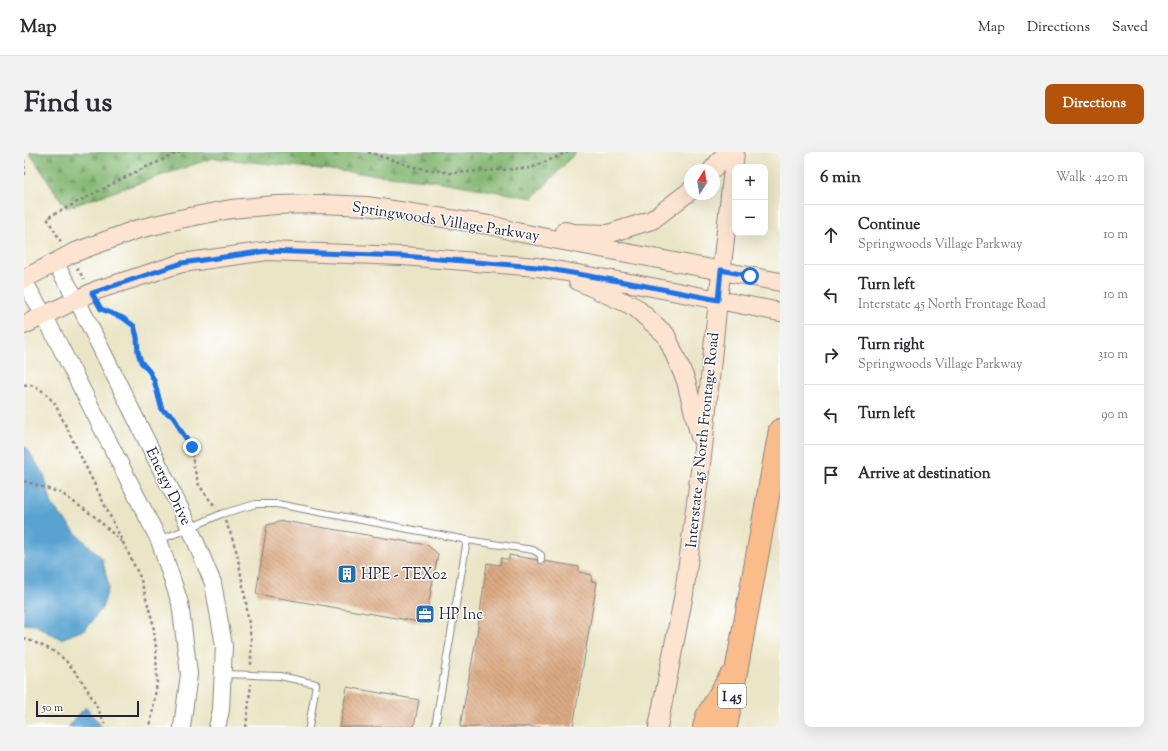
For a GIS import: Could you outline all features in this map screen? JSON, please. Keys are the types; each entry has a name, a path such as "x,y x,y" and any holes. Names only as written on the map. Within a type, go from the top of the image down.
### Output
{"highway":[{"name":"I 45","path":"726,727 780,430"},
{"path":"704,727 707,716 737,664"}],"main road":[{"path":"717,164 727,152"},
{"name":"Interstate 45 North Frontage Road","path":"658,727 684,594 703,448 721,270 735,152"},
{"path":"495,226 518,222 573,233 608,234 652,220 684,196"},
{"name":"Springwoods Village Parkway","path":"24,280 62,259 135,230 231,209 275,205 320,204 367,206 495,226 523,234 780,282"},
{"path":"24,325 84,296 182,263 267,251 403,256 553,270 636,284 780,312"},
{"path":"553,270 635,307 666,335 686,381 703,448"}],"street":[{"name":"Energy Drive","path":"62,259 84,296 190,528 213,583 224,646 221,710 217,727"},
{"path":"24,280 44,315 159,540 180,603 189,674 182,727"}],"lane":[{"path":"159,540 221,514 256,504 277,504 467,540 534,550 541,555 541,560"},
{"path":"435,727 467,540"},
{"path":"223,674 280,676 316,684 309,727"}],"path":[{"path":"180,152 128,175 47,218 62,259 84,296 101,309 123,318 134,326 141,362 149,371 154,380 162,410 174,417 181,431 192,447 194,468 199,485 218,509 230,532 237,553 252,639 251,675 246,727"},
{"path":"368,152 413,167 451,172 531,168 568,152"},
{"path":"24,160 25,177"},
{"path":"24,385 43,390 55,404 140,577 153,623 156,648 157,683 150,727"},
{"path":"24,481 61,493 95,517 124,545"},
{"path":"24,638 54,652 74,670 92,698 106,727"}],"green space":[{"path":"29,152 576,152 533,198 436,181 213,158 66,208"}],"water":[{"path":"24,447 26,447 44,475 52,505 75,532 102,558 109,587 102,608 86,629 61,639 35,625 24,624"},
{"path":"86,707 102,727 67,727"}],"building":[{"name":"HPE - TEX02","path":"283,521 427,545 438,554 425,623 256,594 267,525"},
{"path":"509,555 579,567 579,572 592,575 591,581 597,582 573,727 460,727 477,634 487,563 500,565 501,558 509,560"},
{"path":"347,687 419,700 414,727 340,727"}],"place":[{"name":"HPE - TEX02","path":"347,574"},
{"name":"HP Inc","path":"425,614"}],"route":[{"path":"192,447 181,431 174,417 162,410 154,380 149,371 141,362 134,326 123,318 101,309 92,293 97,290 182,263 267,251 403,256 537,267 718,300 721,270 750,276"}]}
